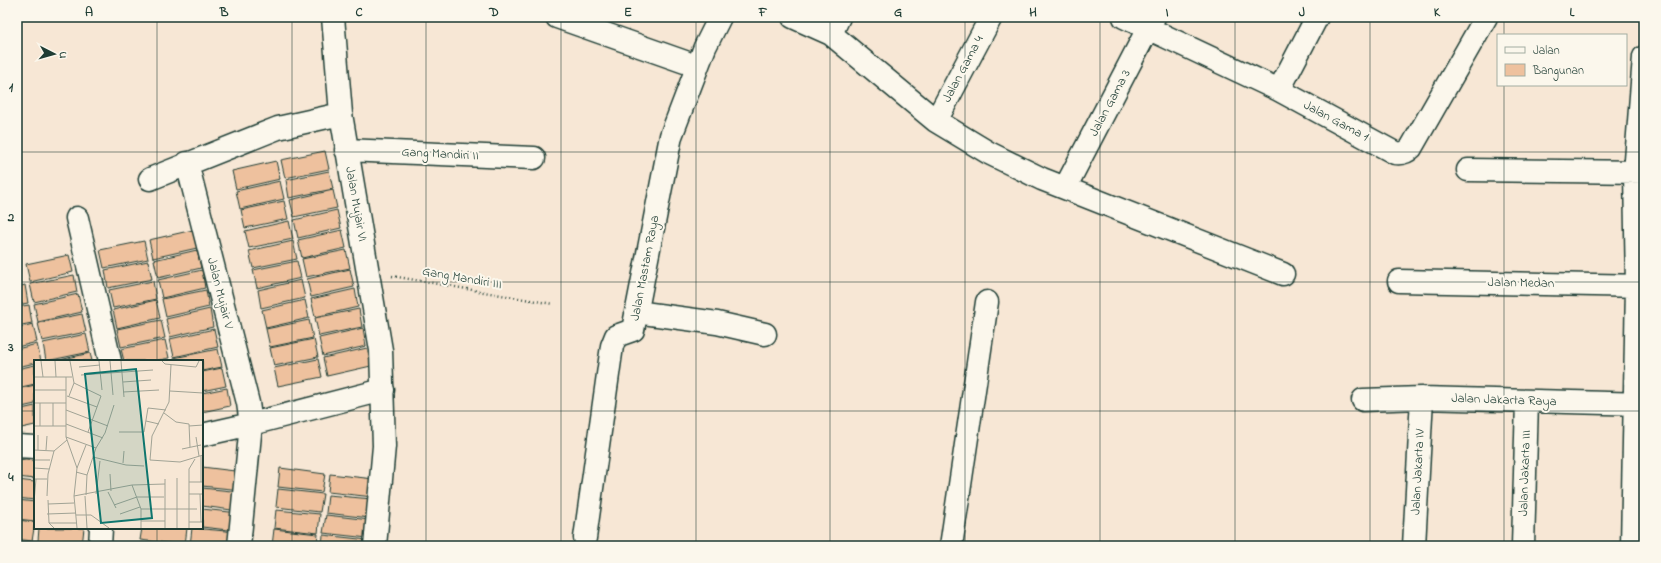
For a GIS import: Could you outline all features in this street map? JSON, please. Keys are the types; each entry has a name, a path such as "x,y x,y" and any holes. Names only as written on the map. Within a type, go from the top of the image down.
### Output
{"street":[{"name":"Jalan Mujair VI","path":"333,17 341,114 340,150 368,271 381,350 384,446 375,546"},
{"path":"557,17 685,62"},
{"name":"Jalan Mastam Raya","path":"585,538 612,346 616,336 633,330 671,136 705,47 720,17"},
{"path":"793,17 835,26 936,121 989,153 1042,179 1283,274"},
{"name":"Jalan Gama 4","path":"936,121 991,17"},
{"name":"Jalan Gama 1","path":"1124,17 1151,23 1395,153 1404,153 1411,148 1486,17"},
{"path":"1279,90 1317,17"},
{"name":"Jalan Gama 3","path":"1065,188 1151,23"},
{"path":"1632,546 1640,404 1640,173 1644,57"},
{"path":"150,179 278,128 341,114"},
{"path":"340,150 374,347 381,350"},
{"name":"Gang Mandiri II","path":"340,150 534,158"},
{"name":"Jalan Mujair V","path":"187,163 252,424 239,546"},
{"path":"1468,170 1640,173"},
{"path":"76,218 110,360"},
{"name":"Jalan Medan","path":"1399,281 1640,286"},
{"path":"952,546 987,302"},
{"path":"636,312 718,324 765,334"},
{"path":"203,435 252,424 383,390"},
{"name":"Jalan Jakarta Raya","path":"1363,400 1422,398 1640,404"},
{"name":"Jalan Jakarta IV","path":"1414,546 1422,398"},
{"name":"Jalan Jakarta III","path":"1523,546 1527,401"},
{"path":"17,446 34,447"},
{"path":"100,546 101,529"}],"path":[{"name":"Gang Mandiri III","path":"368,271 553,304"}],"building":[{"path":"325,151 329,169 285,178 281,160"},
{"path":"276,161 280,179 236,189 232,171"},
{"path":"329,171 333,189 289,198 286,180"},
{"path":"280,181 284,199 240,209 236,191"},
{"path":"333,190 337,208 294,217 290,200"},
{"path":"284,201 288,219 245,228 241,210"},
{"path":"337,210 341,228 298,238 294,220"},
{"path":"289,221 293,239 249,248 245,231"},
{"path":"193,230 197,248 153,258 149,240"},
{"path":"342,230 346,248 302,258 298,240"},
{"path":"144,241 148,259 104,268 100,250"},
{"path":"293,241 297,259 253,268 249,251"},
{"path":"197,250 201,268 158,278 154,260"},
{"path":"346,250 350,268 306,277 302,259"},
{"path":"69,255 73,272 30,282 26,264"},
{"path":"148,261 152,279 108,288 105,270"},
{"path":"297,261 301,278 257,288 253,270"},
{"path":"350,269 354,287 311,297 307,279"},
{"path":"202,270 205,288 162,298 158,280"},
{"path":"74,275 77,292 34,302 30,284"},
{"path":"301,280 305,298 261,308 258,290"},
{"path":"153,281 156,299 113,308 109,290"},
{"path":"25,285 28,303 17,305 17,287"},
{"path":"355,289 358,307 315,317 311,299"},
{"path":"206,290 209,307 166,317 162,299"},
{"path":"78,294 82,312 38,322 34,304"},
{"path":"156,300 160,318 117,328 113,310"},
{"path":"305,300 309,318 266,328 262,310"},
{"path":"29,305 32,323 17,326 17,307"},
{"path":"210,309 213,327 170,337 166,319"},
{"path":"359,309 362,327 319,336 315,318"},
{"path":"82,314 86,332 42,341 38,323"},
{"path":"161,320 165,338 121,347 117,329"},
{"path":"309,320 313,338 270,347 266,329"},
{"path":"33,324 37,342 17,347 17,328"},
{"path":"363,328 366,346 323,356 319,338"},
{"path":"214,329 218,347 174,357 170,339"},
{"path":"86,334 90,352 46,360 43,343"},
{"path":"314,339 318,357 274,366 270,348"},
{"path":"165,340 169,358 159,360 124,360 121,349"},
{"path":"37,344 41,360 34,360 34,363 17,367 17,349"},
{"path":"367,348 371,366 327,376 323,358"},
{"path":"218,349 222,367 203,371 203,360 175,360 174,358"},
{"path":"90,353 92,360 59,360"},
{"path":"318,359 322,377 278,386 274,368"},
{"path":"34,365 34,384 17,388 17,369"},
{"path":"222,368 226,386 203,391 203,372"},
{"path":"34,385 34,404 17,408 17,389"},
{"path":"227,388 230,406 203,412 203,393"},
{"path":"34,406 34,425 17,429 17,410"},
{"path":"17,459 34,461 34,479 17,477"},
{"path":"203,467 243,472 241,490 203,486"},
{"path":"280,468 325,474 322,492 278,487"},
{"path":"330,474 374,479 373,497 328,492"},
{"path":"17,480 34,482 34,500 17,498"},
{"path":"203,488 241,492 239,511 203,506"},
{"path":"278,489 323,494 320,512 276,507"},
{"path":"328,495 372,499 370,518 326,513"},
{"path":"17,500 34,502 34,521 17,519"},
{"path":"203,509 239,513 237,531 203,527"},
{"path":"276,510 320,514 318,533 274,528"},
{"path":"326,515 370,520 368,538 323,533"},
{"path":"17,520 34,522 32,541 17,539"},
{"path":"39,529 84,529 82,546 38,541"},
{"path":"142,529 187,529 185,545 140,540"},
{"path":"192,529 237,532 235,546 190,546"},
{"path":"274,529 318,534 317,546 272,546"},
{"path":"323,535 368,540 367,546 322,546"},
{"path":"17,541 32,543 32,546 17,546"},
{"path":"140,543 172,546 140,546"}]}
